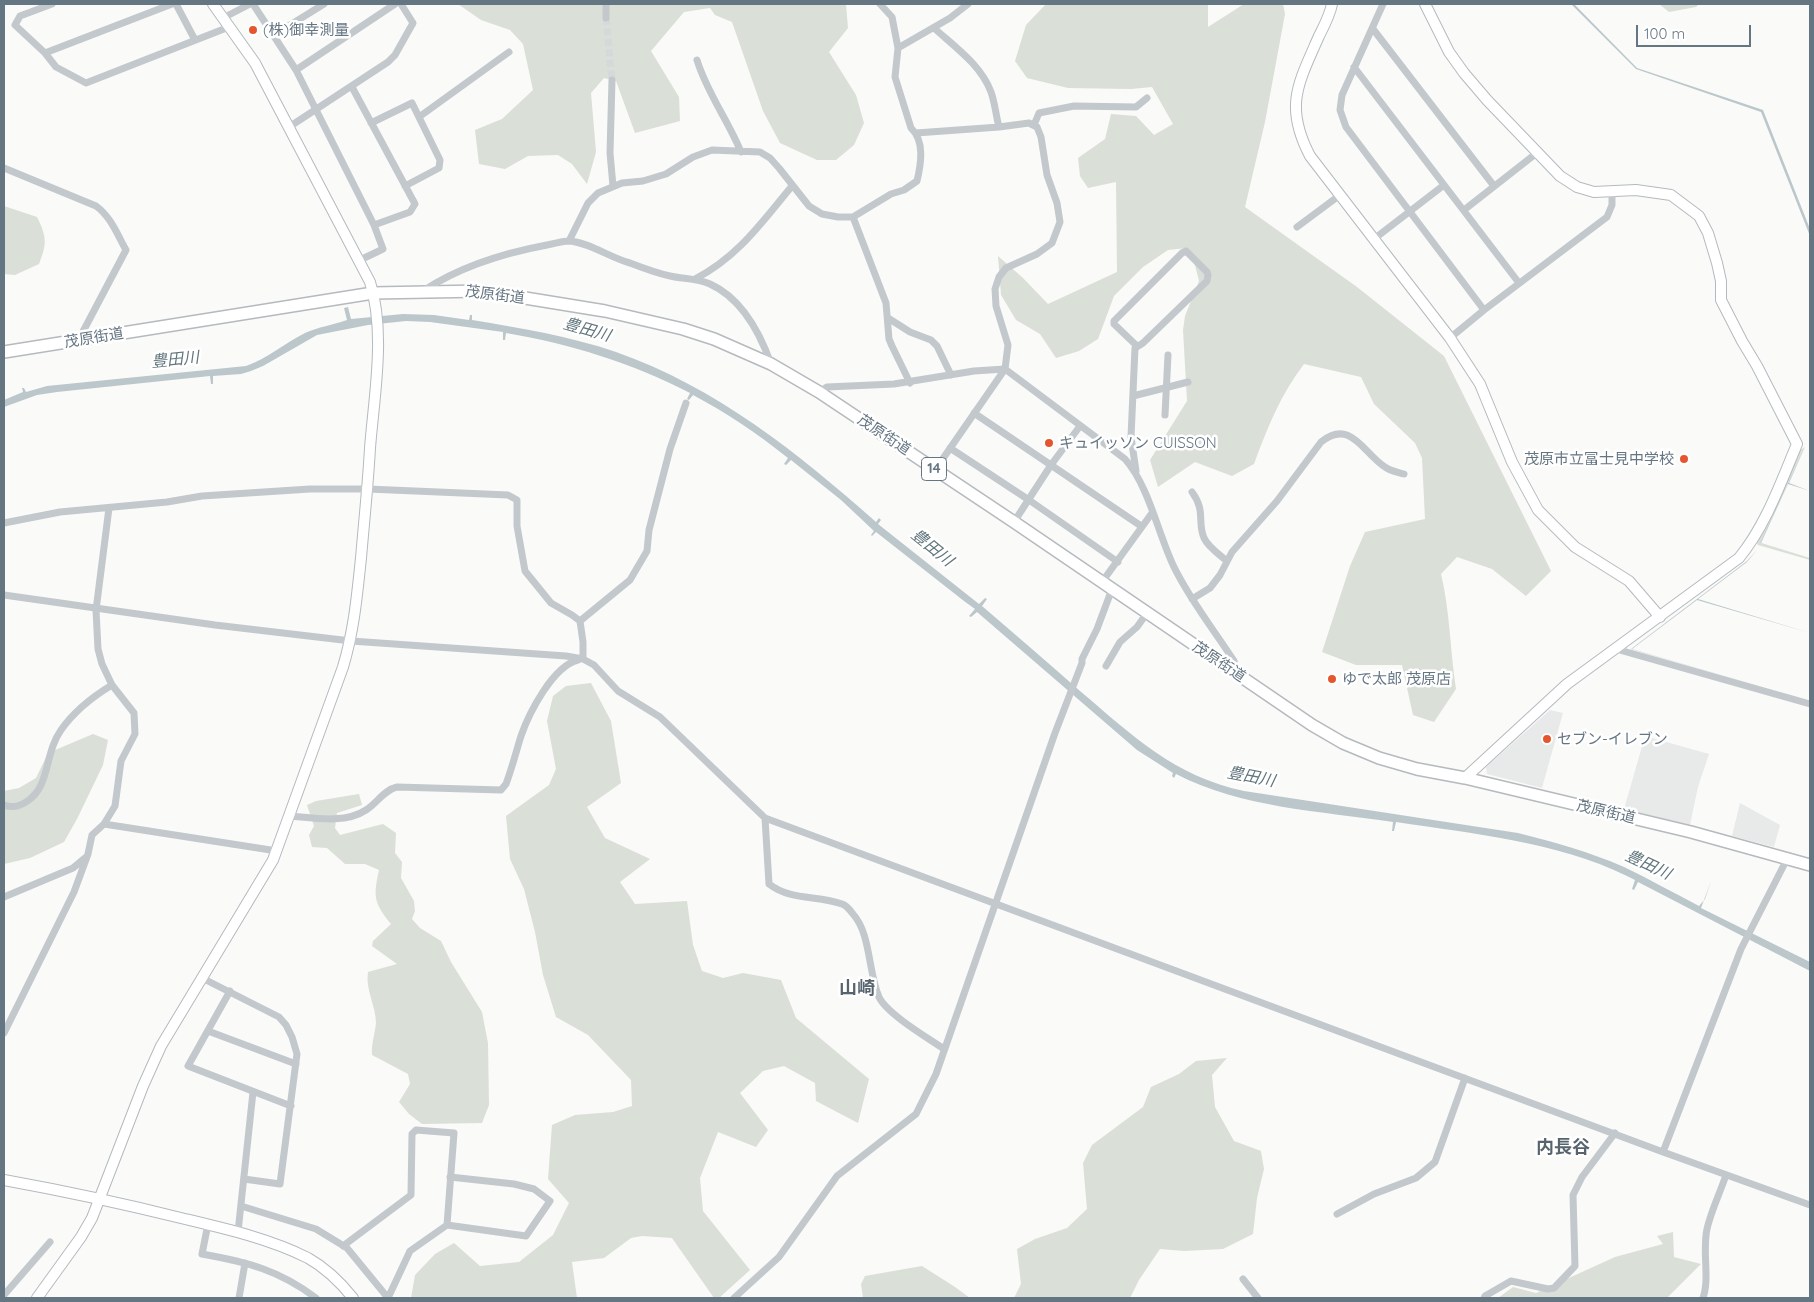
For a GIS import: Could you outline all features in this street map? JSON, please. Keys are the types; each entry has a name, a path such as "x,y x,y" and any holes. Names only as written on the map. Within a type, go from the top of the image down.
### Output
{"main road":[{"name":"茂原街道","path":"4,352 421,292 482,291 605,312 683,329 714,339 771,364 819,392 1312,725 1343,743 1379,758 1417,769 1464,778 1691,832 1810,864"}],"street":[{"path":"52,4 20,16 15,25 45,53 56,67 86,83 195,40 226,23 251,4 274,35 296,70 374,224 383,249 358,261"},
{"path":"45,53 172,4"},
{"path":"176,4 195,40"},
{"path":"37,1298 82,1237 161,1046 277,851 351,641 368,489 379,338 375,299 370,282 256,63 213,4"},
{"path":"274,35 324,4"},
{"path":"296,70 395,4"},
{"path":"289,127 395,55 413,23 401,4"},
{"path":"606,4 606,18"},
{"path":"569,241 588,203 598,193 622,183 643,181 666,174 693,157 712,150 760,152 770,158 809,206 822,214 853,217 917,181 922,159 916,133 911,128 895,77 898,48 892,17 880,4"},
{"path":"898,48 950,18 968,4"},
{"path":"1332,4 1300,81 1296,100 1296,120 1300,137 1310,156 1450,338 1480,384 1512,462 1538,510 1575,547 1629,581 1660,617"},
{"path":"1383,4 1342,95 1340,110 1346,127 1484,310"},
{"path":"1425,4 1449,52 1464,73 1487,100 1560,176 1577,187 1594,192 1636,190 1671,195 1699,216 1708,233 1717,263 1721,281 1721,300 1797,444 1776,493 1750,545 1740,558 1554,695 1464,778"},
{"path":"934,28 972,62 983,76 991,92 999,128"},
{"path":"1373,29 1494,186"},
{"path":"419,117 509,52"},
{"path":"697,60 702,76 735,136 740,152"},
{"path":"1354,67 1519,283"},
{"path":"612,80 610,153 613,186"},
{"path":"352,86 415,204 410,212 374,224"},
{"path":"1034,125 1039,113 1046,111 1074,106 1136,107 1147,98"},
{"path":"371,123 412,103 440,160 439,168 405,186"},
{"path":"916,133 999,128 1029,123 1037,126 1041,137 1047,175 1057,203 1060,222 1052,243 1037,254 1006,268 999,276 995,289 996,306 1008,344 1005,369 935,470"},
{"path":"1464,210 1538,152"},
{"path":"4,168 96,206 110,220 126,250 78,341"},
{"path":"1374,239 1444,185"},
{"path":"695,279 726,261 739,249 792,186"},
{"path":"1450,338 1606,216 1612,205 1612,191"},
{"path":"1297,227 1340,195"},
{"path":"853,217 886,303 890,339 910,383"},
{"path":"421,292 438,281 490,259 525,249 569,241 670,276 709,283 733,299 755,329 771,364"},
{"path":"1137,346 1114,324 1114,321 1186,251 1207,272 1207,280 1136,348 1130,437 1136,474 1172,564 1183,585 1234,661 1238,675"},
{"path":"888,318 910,332 931,340 937,346 951,375"},
{"path":"1165,415 1168,355"},
{"path":"819,392 827,387 910,383 951,375 1005,369 1124,459 1136,474"},
{"path":"1133,396 1188,382"},
{"path":"580,621 630,580 647,551 649,530 670,449 686,403"},
{"path":"974,413 1141,526"},
{"path":"1014,522 1051,465 1080,426"},
{"path":"1192,599 1210,588 1220,575 1232,552 1265,515 1321,442 1327,438 1335,434 1352,436 1385,468 1404,474"},
{"path":"950,448 1118,562"},
{"path":"4,523 60,512 109,508 202,496 310,489 368,489 508,495 517,500 517,526 525,571 551,603 580,621 583,659"},
{"path":"1192,492 1198,500 1201,510 1204,538 1227,561"},
{"path":"4,1033 74,892 88,854 92,835 104,824 115,806 121,760 135,734 134,713 112,685 102,664 98,649 96,610 109,508"},
{"path":"734,1298 779,1257 837,1176 916,1114 936,1074 1082,659 1097,629 1107,586 1118,562 1141,526 1152,513"},
{"path":"4,596 96,610 351,641 566,656 583,659 594,665 618,691 660,717 765,818 995,905 1810,1205"},
{"path":"1106,666 1120,642 1137,627 1146,613"},
{"path":"1616,648 1810,704"},
{"path":"290,816 323,819 351,817 366,810 390,789 397,788 501,790 506,784 522,735 537,702 549,683 568,662 583,659"},
{"path":"4,805 16,806 25,802 34,794 41,784 48,758 59,732 76,710 112,685"},
{"path":"765,818 769,884 777,890 793,895 843,904 854,914 863,928 867,953 879,997 890,1011 944,1049"},
{"path":"104,824 277,851"},
{"path":"4,898 73,868 80,864 88,854"},
{"path":"1663,1152 1741,949 1787,859"},
{"path":"202,978 279,1016 295,1043 296,1064 280,1184 244,1179"},
{"path":"230,992 188,1066 291,1106"},
{"path":"208,1030 296,1064"},
{"path":"1337,1214 1374,1194 1416,1178 1436,1162 1465,1078"},
{"path":"238,1232 253,1092"},
{"path":"343,1246 411,1195 412,1134 416,1130 454,1132 447,1225"},
{"path":"1484,1298 1510,1281 1548,1289 1554,1288 1575,1266 1573,1195 1582,1177 1615,1133"},
{"path":"1703,1298 1706,1290 1704,1257 1707,1229 1726,1175"},
{"path":"241,1206 316,1229 343,1246 366,1270 388,1298 410,1251 447,1225 526,1236 550,1201 534,1189 450,1177"},
{"path":"4,1180 99,1198 208,1224 275,1244 309,1259 330,1273 353,1298"},
{"path":"208,1224 202,1254 260,1266 300,1286 316,1298"},
{"path":"4,1295 50,1242"},
{"path":"239,1298 245,1263"},
{"path":"1243,1280 1258,1298"}],"shaded area":[{"path":"458,4 846,4 848,28 829,52 856,95 864,123 854,145 836,160 817,160 780,143 763,111 732,22 715,15 710,8 684,12 651,51 679,97 680,121 635,133 616,81 604,78 591,93 596,152 587,184 572,164 558,155 528,156 505,169 479,164 475,130 502,119 533,90 523,44 510,30 481,20"},
{"path":"1046,4 1208,4 1208,27 1244,4 1283,4 1285,14 1265,122 1245,207 1357,287 1444,356 1551,571 1526,596 1492,569 1457,557 1441,574 1456,689 1434,722 1413,715 1402,665 1356,665 1322,652 1350,566 1365,532 1425,519 1422,458 1415,443 1374,404 1361,377 1304,364 1288,387 1275,412 1254,464 1232,476 1195,462 1158,487 1150,460 1187,401 1183,330 1185,316 1199,281 1195,265 1187,248 1168,250 1143,267 1114,296 1098,339 1079,351 1056,358 1040,334 1016,320 1001,295 998,256 1048,304 1117,272 1116,182 1088,188 1080,176 1078,158 1105,139 1111,114 1136,116 1154,135 1173,124 1152,87 1131,89 1068,88 1027,78 1015,61 1026,25"},
{"path":"1571,4 1574,4 1637,68 1763,110 1810,229 1810,236 1761,112 1636,69"},
{"path":"1659,4 1699,4 1696,7 1669,12"},
{"path":"4,206 37,217 45,240 39,264 15,275 4,274"},
{"path":"348,307 351,319 403,314 434,315 469,320 470,315 472,315 472,320 545,333 598,346 653,367 688,384 722,403 786,447 876,522 879,518 881,520 878,524 979,604 985,598 987,599 982,606 1118,724 1175,765 1196,775 1244,791 1518,833 1572,848 1624,867 1699,906 1704,900 1701,908 1810,962 1810,971 1638,882 1634,890 1632,889 1635,880 1572,854 1514,840 1396,822 1394,831 1392,831 1393,822 1282,807 1227,794 1176,774 1174,778 1172,776 1173,773 1137,750 977,612 971,617 969,616 975,609 876,532 872,536 874,531 841,500 791,460 786,465 784,464 788,458 730,417 693,395 689,400 687,399 690,393 668,382 601,356 554,343 506,333 505,340 503,340 503,332 430,322 406,321 368,325 317,335 251,371 241,374 213,376 213,384 211,384 210,376 57,392 37,395 4,407 4,400 23,392 22,388 26,392 47,386 246,366 262,359 305,333 347,320 344,308"},
{"path":"1805,447 1760,543 1810,558 1810,560 1758,545 1756,542 1800,450"},
{"path":"1805,447 1789,483 1810,491 1788,484 1761,543 1810,558 1760,543"},
{"path":"1757,550 1747,562 1698,599 1810,633 1697,600 1632,649 1810,701 1631,649 1747,561"},
{"path":"591,683 611,721 621,783 587,807 605,838 650,859 620,882 635,904 687,901 693,945 702,971 723,978 743,973 781,980 796,1018 869,1079 858,1123 816,1101 815,1083 784,1066 763,1071 740,1093 768,1130 756,1147 718,1132 700,1178 703,1211 750,1270 719,1298 714,1298 672,1238 642,1236 631,1238 604,1258 572,1262 577,1298 411,1298 415,1275 435,1254 454,1243 480,1266 519,1262 553,1235 569,1203 548,1179 552,1125 575,1115 613,1112 632,1106 631,1080 588,1035 556,1017 543,975 524,889 510,859 506,816 549,785 556,769 547,721 553,696 566,686"},
{"path":"1550,710 1563,713 1542,788 1487,774 1486,767"},
{"path":"93,734 108,740 103,765 64,842 30,858 4,864 4,791 19,788 36,778 48,753"},
{"path":"1645,736 1709,754 1698,787 1690,825 1624,809"},
{"path":"359,794 362,805 337,813 335,828 340,835 383,824 396,833 395,853 402,862 401,878 414,901 415,911 412,919 420,928 441,941 451,962 482,1012 488,1043 489,1105 482,1123 422,1124 409,1114 399,1102 410,1084 408,1074 372,1055 376,1023 368,985 368,972 397,964 372,946 373,941 391,924 376,899 379,870 365,864 345,864 327,848 312,847 309,835 314,826 307,805 316,801"},
{"path":"1740,803 1780,825 1774,847 1732,836"},
{"path":"1227,1058 1212,1075 1215,1107 1234,1141 1261,1151 1264,1169 1257,1198 1253,1234 1223,1249 1184,1251 1160,1249 1139,1280 1130,1298 1014,1298 1021,1284 1017,1249 1035,1239 1067,1228 1087,1209 1083,1163 1092,1145 1143,1107 1151,1087 1179,1074 1196,1061"},
{"path":"1673,1232 1674,1257 1701,1264 1667,1298 1498,1298 1513,1287 1536,1293 1615,1257 1663,1244 1657,1236"},
{"path":"922,1266 970,1298 863,1298 861,1284 865,1276"}],"tunnel":[{"path":"606,18 612,80"}],"place":[{"name":"(株)御幸測量","path":"253,30"},
{"name":"キュイッソン CUISSON","path":"1049,443"},
{"name":"茂原市立冨士見中学校","path":"1684,459"},
{"name":"ゆで太郎 茂原店","path":"1332,679"},
{"name":"セブン-イレブン","path":"1547,739"}],"district":[{"name":"山崎","path":"857,989"},
{"name":"内長谷","path":"1563,1148"}],"water label":[{"name":"豊田川","path":"587,330"},
{"name":"豊田川","path":"175,360"},
{"name":"豊田川","path":"932,548"},
{"name":"豊田川","path":"1251,777"},
{"name":"豊田川","path":"1648,865"}]}
